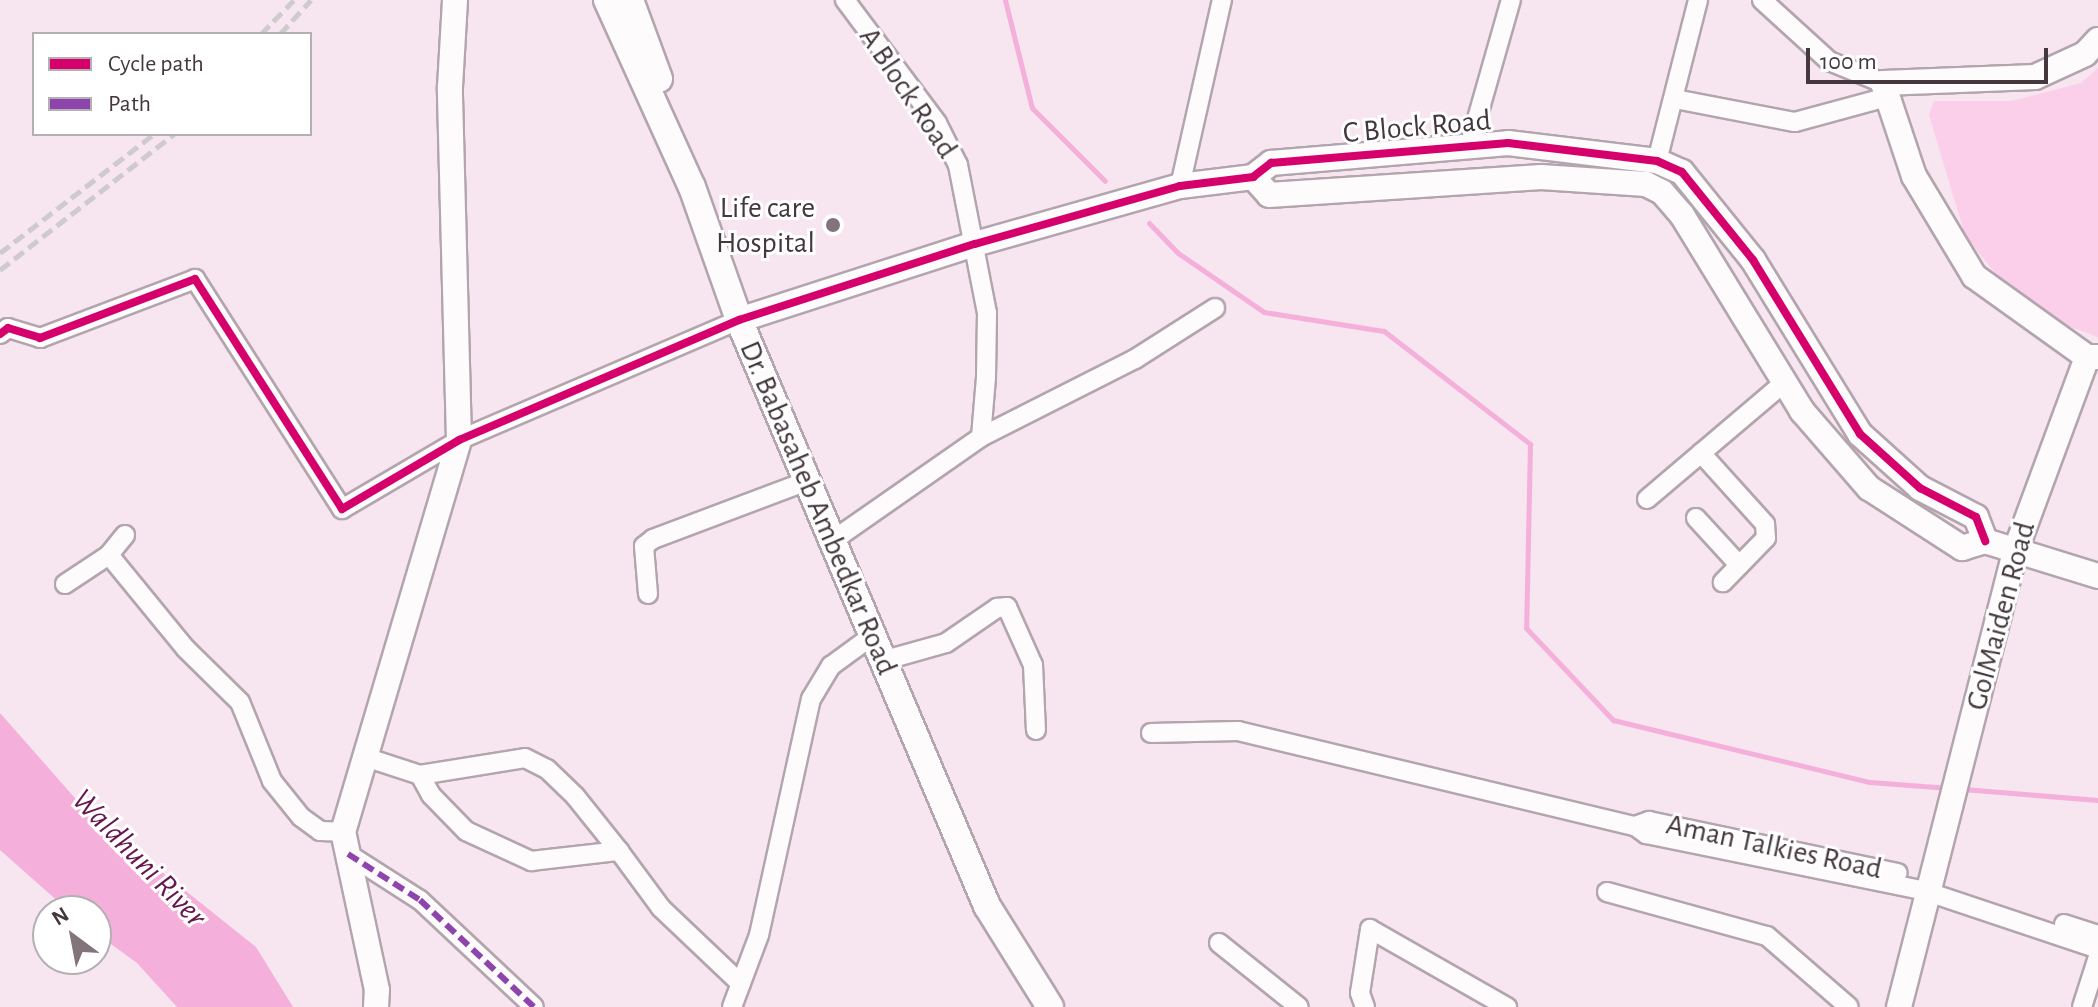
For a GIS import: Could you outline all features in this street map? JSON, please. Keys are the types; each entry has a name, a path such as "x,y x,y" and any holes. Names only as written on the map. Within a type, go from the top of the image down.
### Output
{"main road":[{"name":"Dr. Babasaheb Ambedkar Road","path":"607,0 692,187 949,805 987,906 1061,1007"},
{"name":"Dr. Babasaheb Ambedkar Road","path":"630,0 807,481 838,537 872,636 888,659"},
{"name":"Dr. Babasaheb Ambedkar Road","path":"1020,950 1050,1007"}],"street":[{"path":"376,1007 377,990 345,843 365,757 459,440 450,87 455,0"},
{"name":"A Block Road","path":"845,0 937,123 958,165 987,313 981,437"},
{"path":"1180,186 1222,0"},
{"path":"1469,147 1511,0"},
{"path":"1657,161 1698,0"},
{"path":"1762,0 1829,61 1885,90 1914,176 1974,276 2092,357"},
{"path":"1675,99 1795,122 1885,90 2035,77 2085,54 2098,40"},
{"path":"1502,180 1503,144"},
{"name":"C Block Road","path":"746,318 975,244 1180,186 1253,177 1271,163 1503,144 1657,161 1682,172 1753,260 1820,376 1860,434 1914,484 1976,517 1985,541"},
{"path":"1627,157 1627,184"},
{"name":"C Block Road","path":"1253,177 1269,195 1502,180 1646,184 1675,208 1835,455 1899,510 1962,548 1985,541 2098,576"},
{"path":"1675,208 1699,192"},
{"path":"0,334 8,328 40,338 195,279 342,509 459,440 746,318"},
{"path":"838,537 981,437 1135,359 1215,308"},
{"path":"1771,359 1801,343"},
{"name":"GolMaiden Road","path":"1899,1007 2015,552 2092,357"},
{"path":"1647,499 1701,453 1789,388 1820,376"},
{"path":"1701,453 1765,524 1766,538 1723,582"},
{"path":"648,594 644,546 653,539 807,481"},
{"path":"1899,510 1914,484"},
{"path":"1696,518 1739,565"},
{"path":"65,584 109,555 125,535"},
{"path":"109,555 185,648 240,702 272,781 301,817 345,843 420,900 534,1007"},
{"path":"888,659 946,643 997,608 1007,607 1033,665 1036,730"},
{"path":"732,1007 759,935 811,699 831,666 872,636"},
{"name":"Aman Talkies Road","path":"1151,733 1238,731 1635,826 1649,821 1930,886 2098,935"},
{"path":"365,757 420,775 525,758 547,769 575,796 661,908 741,984"},
{"path":"420,775 431,795 466,831 496,848 531,861 619,851"},
{"path":"1607,892 1767,936 1849,1007"},
{"name":"Aman Talkies Road","path":"1996,907 2098,949"},
{"path":"1365,1007 1360,993 1370,929 1507,1007"},
{"path":"1219,943 1299,1007"},
{"path":"2082,1007 2098,957"}],"shaded area":[{"path":"2098,68 2098,337 2058,322 1999,278 1965,235 1929,115 1934,101 2012,101 2081,83"}],"water":[{"name":"Waldhuni River","path":"0,713 89,814 256,947 293,1007 177,1007 137,963 112,945 112,895 51,895 0,850"}],"waterway":[{"path":"1005,0 1032,108 1105,181"},
{"path":"1149,223 1178,253 1264,312 1384,331 1530,444 1526,628 1613,720 1870,782 1949,788"},
{"path":"1963,789 2098,800"}],"railway":[{"path":"263,32 294,0"},
{"path":"282,32 311,0"},
{"path":"0,253 151,136"},
{"path":"0,270 171,136"}],"marked path":[{"path":"348,854 420,900 534,1007"}],"cycle path":[{"path":"0,334 8,328 40,338 195,279 342,509 459,440 739,320 975,244 1180,186 1253,177 1271,163 1508,143 1657,161 1682,172 1753,260 1860,434 1920,488 1976,517 1985,541"}],"place":[{"name":"Life care Hospital","path":"833,225"}]}
